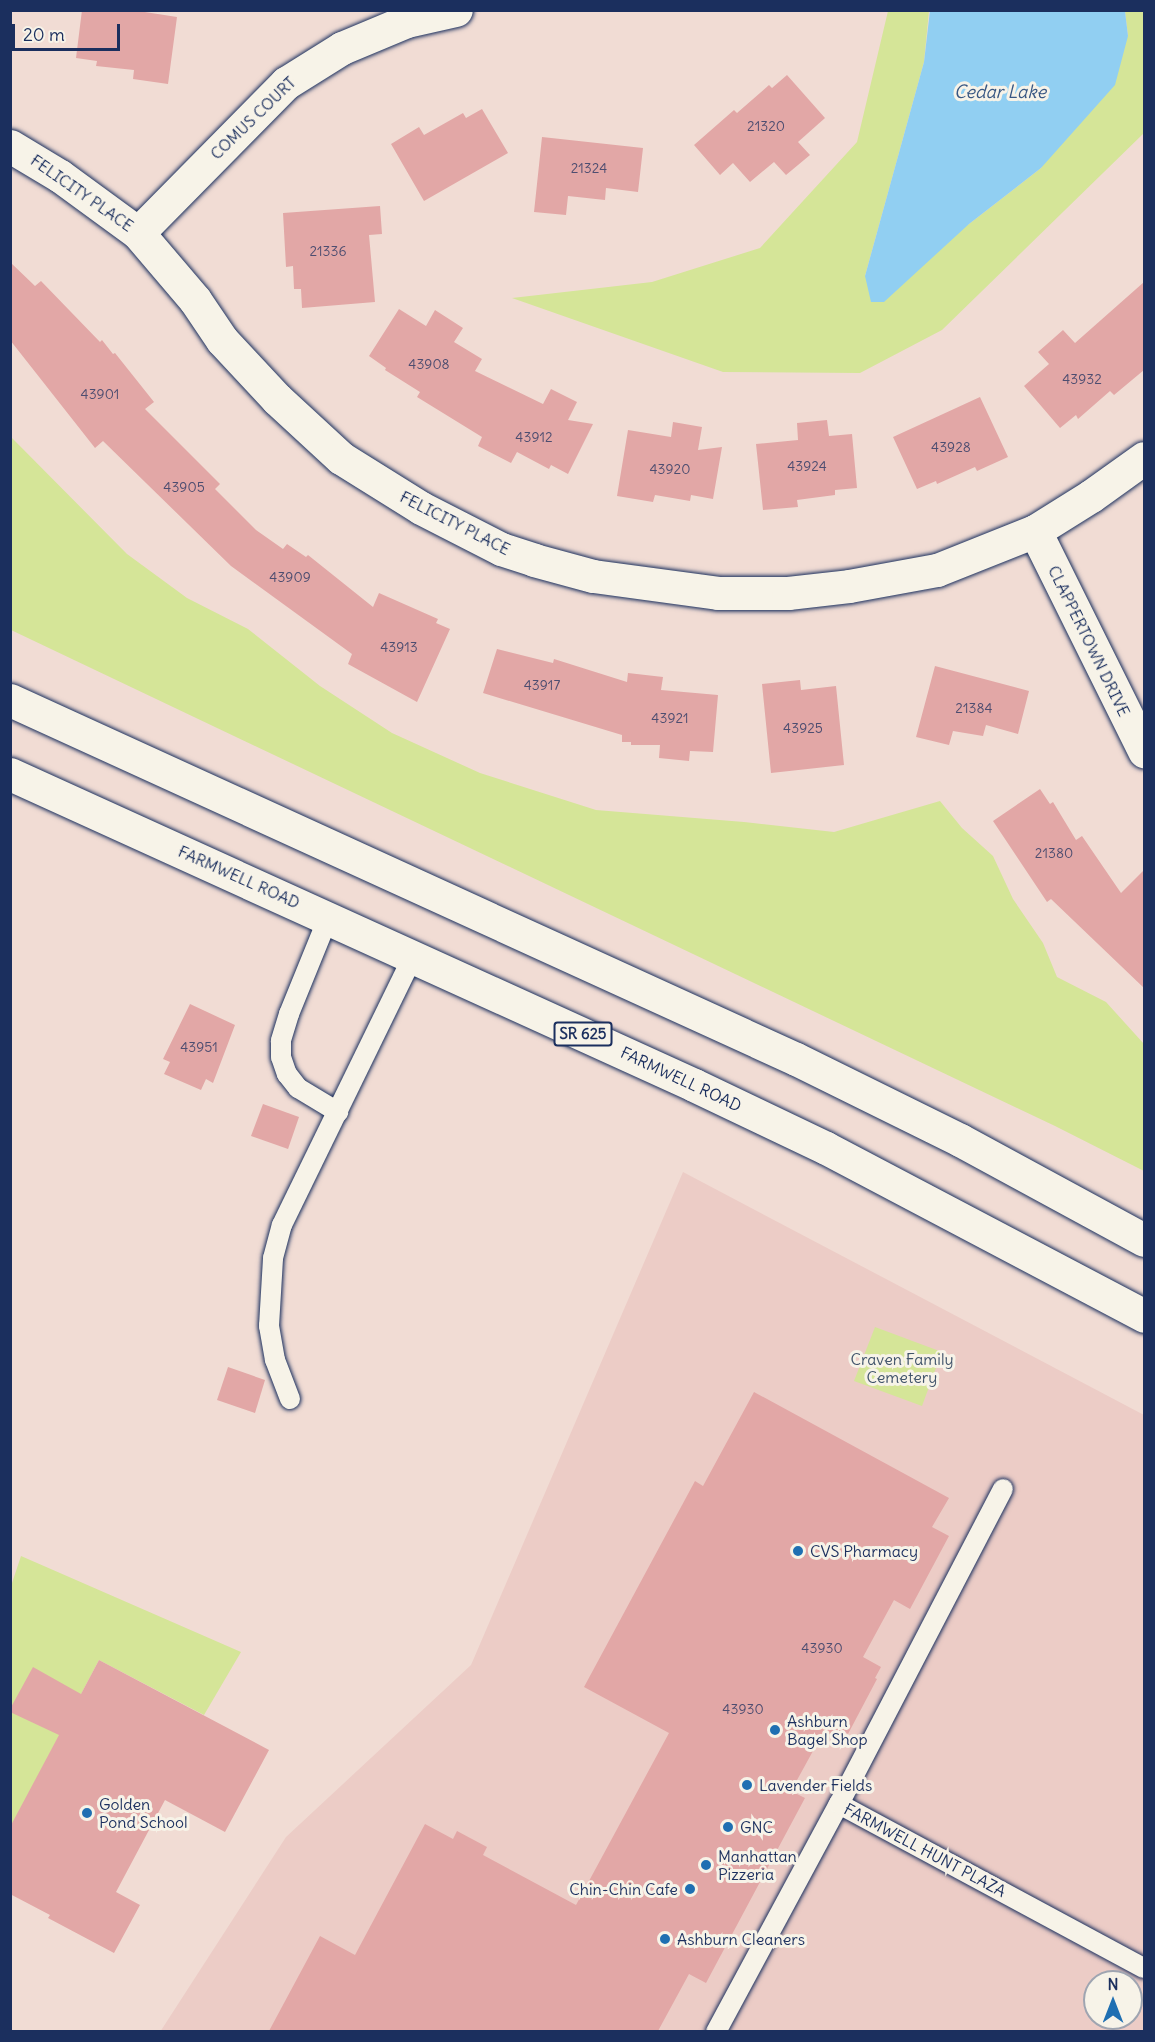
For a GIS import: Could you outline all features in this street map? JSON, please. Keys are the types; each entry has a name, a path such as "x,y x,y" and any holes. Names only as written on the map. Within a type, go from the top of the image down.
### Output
{"main road":[{"name":"COMUS COURT","path":"138,233 286,82 342,48 407,21 456,10"},
{"name":"FELICITY PLACE","path":"10,146 60,176 138,233 195,300 222,340 277,399 341,458 421,508 501,549 534,560 593,576 718,593 788,593 849,586 937,570 1035,531 1091,496 1144,458"},
{"name":"CLAPPERTOWN DRIVE","path":"1035,531 1144,751"},
{"path":"10,700 796,1059 960,1140 1144,1240"},
{"name":"FARMWELL ROAD","path":"10,774 826,1148 1144,1316"}],"lane":[{"path":"328,918 289,1014 281,1041 281,1057 287,1074 298,1088 338,1112"},
{"path":"290,1400 275,1360 270,1326 273,1258 282,1225 293,1198 338,1112 413,957"},
{"path":"839,1804 1003,1489"},
{"name":"FARMWELL HUNT PLAZA","path":"716,2031 839,1804 1144,1968"}],"shaded area":[{"path":"683,1172 1144,1415 1144,2031 160,2032 286,1837 471,1665"}],"green space":[{"path":"888,11 929,11 924,62 865,276 969,224 1041,168 1128,36 1125,11 1144,11 1144,133 942,330 860,373 723,372 512,298 652,282 760,248 857,142"},
{"path":"11,437 127,554 187,598 248,629 320,686 392,733 480,773 596,810 834,832 940,801 962,828 993,856 1013,899 1043,943 1057,977 1106,1002 1144,1044 1144,1171 1055,1126 11,630"},
{"name":"Craven Family Cemetery","path":"875,1327 942,1352 922,1406 854,1381"},
{"path":"21,1556 241,1652 204,1715 99,1660 11,1827 10,1589"}],"water":[{"name":"Cedar Lake","path":"930,10 1125,11 1128,36 1115,85 1041,168 969,224 884,302 871,302 865,276 924,62"}],"building":[{"path":"82,10 132,10 177,17 168,84 133,79 134,70 96,66 97,61 76,58"},
{"path":"787,75 825,118 798,142 810,155 786,175 774,162 750,182 733,163 720,175 694,145 734,110 737,113 769,85 772,88"},
{"path":"482,109 508,153 424,201 391,144 419,127 424,135 463,113 466,118"},
{"path":"542,137 643,148 638,192 606,188 605,200 568,196 566,215 534,212"},
{"path":"380,206 382,234 369,235 375,302 302,308 301,289 294,289 293,266 286,267 283,213"},
{"path":"10,262 35,286 41,281 100,342 102,340 113,354 115,353 154,402 145,409 220,484 215,489 256,530 283,549 287,544 306,557 308,555 373,607 379,593 438,619 436,623 450,629 417,702 348,664 352,654 231,566 103,441 95,448 10,340"},
{"path":"1144,282 1144,370 1114,395 1110,391 1078,419 1076,415 1060,428 1024,386 1049,364 1038,352 1063,330 1075,343"},
{"path":"399,309 426,326 435,310 463,328 454,342 482,359 475,371 543,404 551,389 577,402 568,420 593,424 568,474 551,465 549,469 517,452 511,463 478,446 482,437 417,397 420,392 385,370 386,368 369,356"},
{"path":"980,397 1008,457 977,471 975,467 937,484 936,481 917,489 893,437"},
{"path":"827,420 829,436 852,434 857,488 835,490 835,495 797,500 798,507 763,510 756,444 798,440 797,423"},
{"path":"673,422 702,427 698,450 722,447 713,499 691,495 690,501 655,495 653,502 617,496 628,430 671,437"},
{"path":"497,649 553,663 554,659 627,682 628,673 663,677 661,690 718,695 713,752 690,751 689,761 659,758 660,745 631,745 631,742 622,742 622,735 483,693"},
{"path":"935,666 1029,691 1018,734 986,725 983,736 953,731 949,745 916,737"},
{"path":"800,680 801,690 836,686 844,765 771,773 762,684"},
{"path":"1040,789 1050,804 1053,802 1076,840 1082,836 1121,893 1144,870 1144,988 1051,899 1047,902 993,821"},
{"path":"190,1004 235,1025 213,1083 206,1079 201,1090 164,1074 170,1062 163,1059"},
{"path":"263,1104 299,1117 288,1149 251,1136"},
{"path":"228,1367 265,1380 255,1413 217,1400"},
{"path":"754,1392 949,1498 932,1527 949,1536 910,1609 894,1600 863,1657 881,1667 875,1678 877,1679 848,1734 845,1732 840,1740 824,1731 791,1791 805,1798 706,1983 689,1974 658,2031 269,2031 320,1936 355,1955 425,1824 453,1839 457,1831 487,1847 483,1855 576,1905 669,1733 584,1687 695,1481 703,1486"},
{"name":"Golden Pond School","path":"99,1660 269,1750 225,1832 165,1800 116,1892 140,1905 114,1953 48,1918 50,1915 10,1894 10,1827 59,1735 10,1712 10,1709 33,1667 81,1694"}],"place":[{"name":"CVS Pharmacy","path":"798,1551"},
{"name":"Ashburn Bagel Shop","path":"775,1730"},
{"name":"Lavender Fields","path":"747,1785"},
{"name":"Golden Pond School","path":"87,1813"},
{"name":"GNC","path":"728,1827"},
{"name":"Manhattan Pizzeria","path":"706,1865"},
{"name":"Chin-Chin Cafe","path":"690,1889"},
{"name":"Ashburn Cleaners","path":"665,1939"}]}
